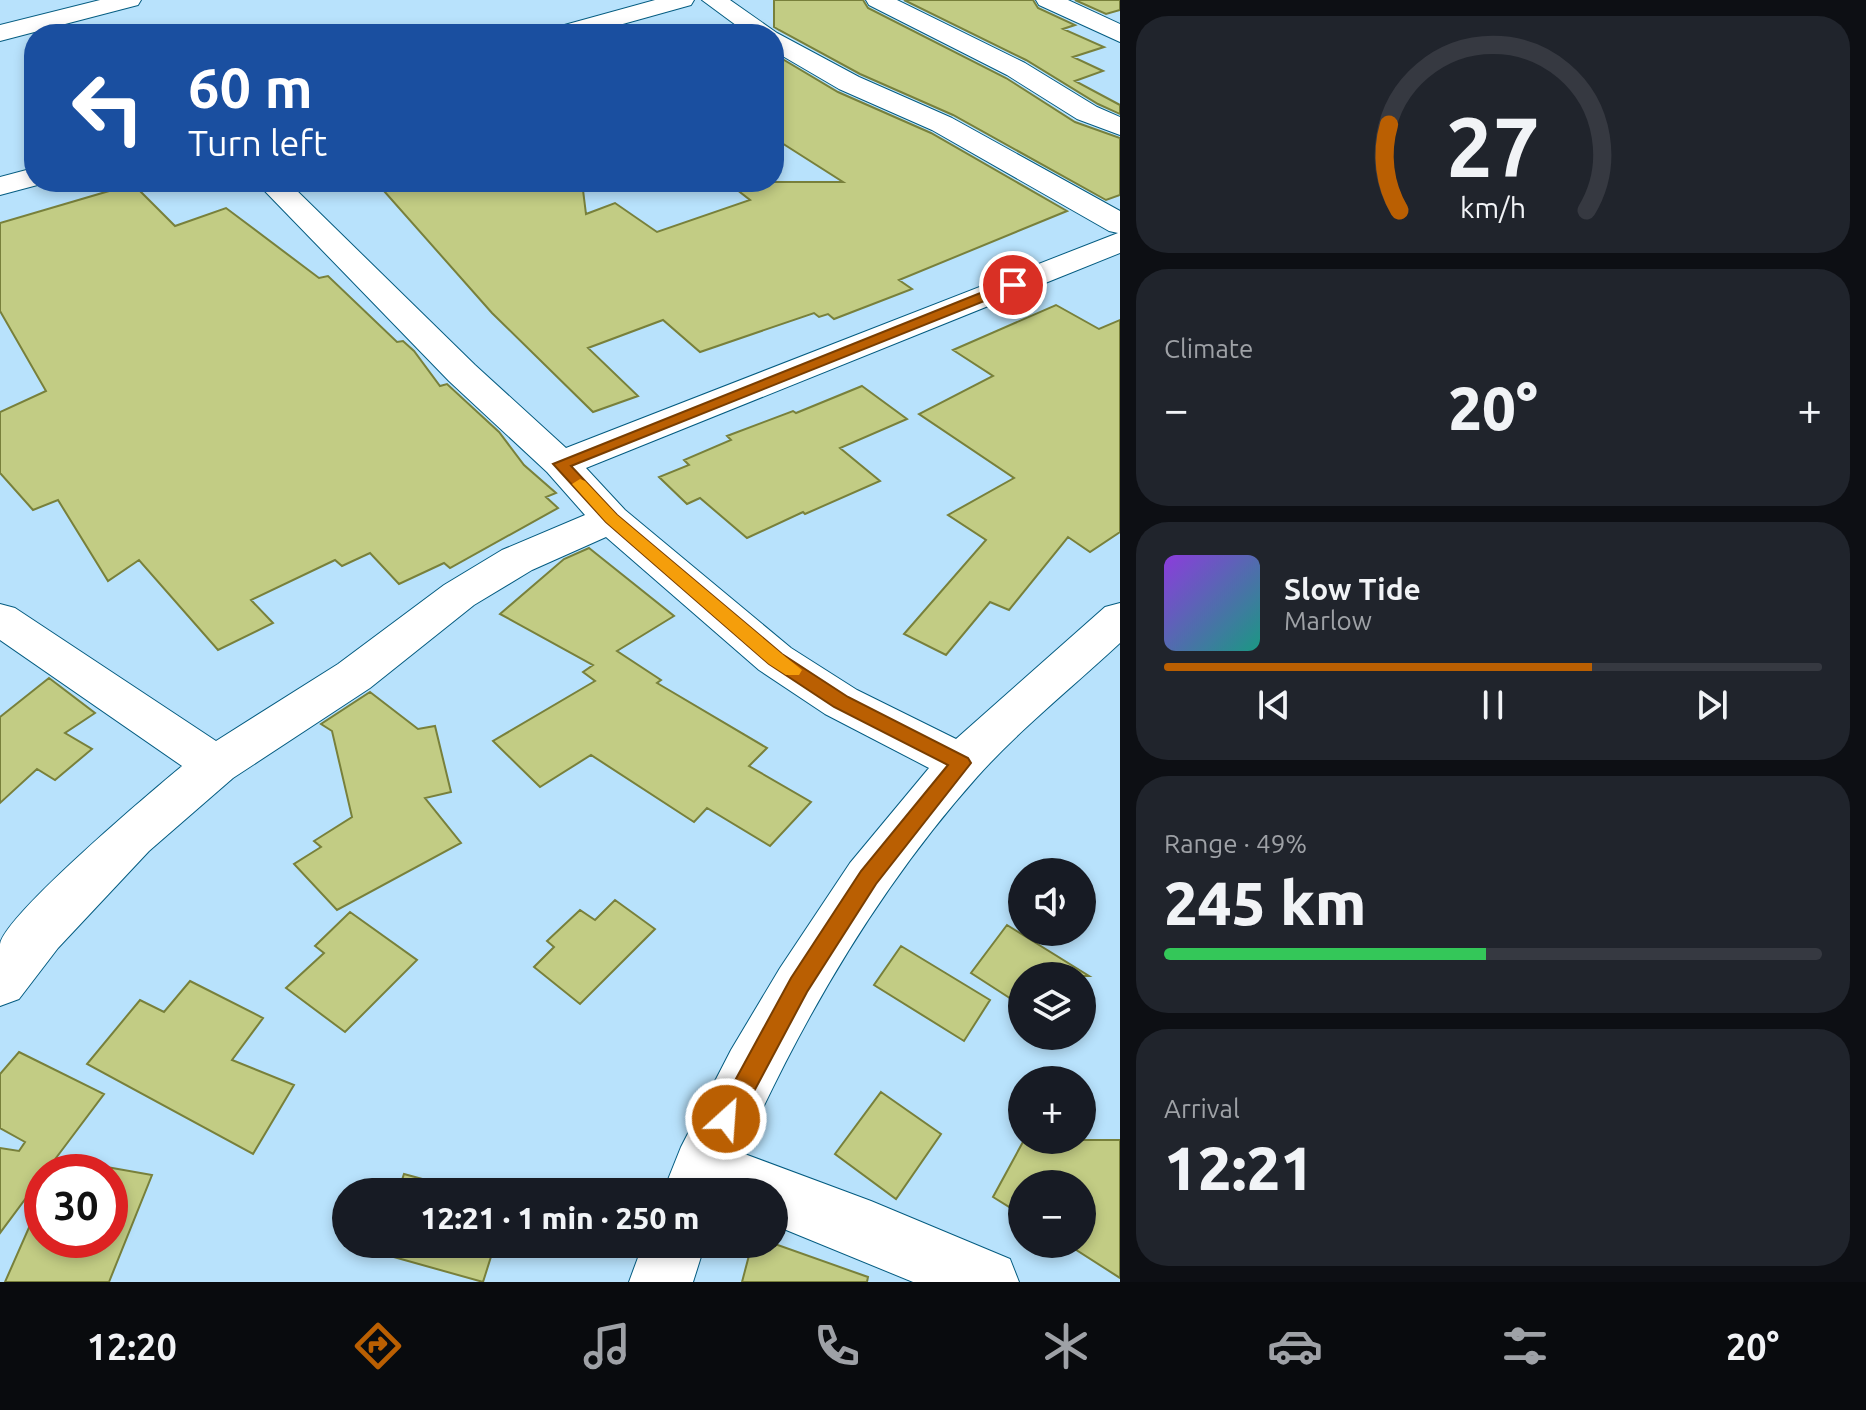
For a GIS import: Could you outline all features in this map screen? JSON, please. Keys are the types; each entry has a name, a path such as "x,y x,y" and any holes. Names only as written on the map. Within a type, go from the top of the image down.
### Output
{"street":[{"path":"35,24 129,0"},
{"path":"595,24 682,0"},
{"path":"714,0 750,24"},
{"path":"878,0 1016,69 1087,113 1120,127"},
{"path":"1048,0 1120,34"},
{"path":"0,33 24,27"},
{"path":"784,46 849,83 942,124 1120,224"},
{"path":"0,186 24,180"},
{"path":"281,192 462,373 561,464 611,519 775,659 841,702 961,763"},
{"path":"561,464 1120,242"},
{"path":"0,982 39,932 131,837 216,765 354,676 459,595 517,560 611,519"},
{"path":"699,1178 751,1069 799,985 868,878 961,763 1120,618"},
{"path":"0,619 216,765"},
{"path":"788,1200 987,1282"},
{"path":"661,1282 669,1258"}],"building":[{"path":"774,0 863,0 868,8 1006,78 1075,122 1120,138 1120,195 1106,200 953,115 860,74 784,33 784,24 774,24"},
{"path":"904,0 1033,0 1038,8 1075,25 1063,29 1104,47 1073,57 1103,71 1075,81 1120,105 1120,114 1026,60"},
{"path":"1075,0 1120,0 1120,10 1106,14"},
{"path":"784,60 838,92 931,133 1067,211 899,280 912,289 834,319 828,314 819,317 814,313 700,352 663,320 588,348 638,396 593,412 492,313 385,192 583,192 586,214 615,203 657,232 750,200 740,192 784,192 784,182 843,182 784,144"},
{"path":"106,192 141,192 175,226 226,208 319,278 328,276 397,342 403,341 440,386 447,384 499,432 524,465 556,493 546,497 558,508 450,568 444,563 399,584 370,553 342,566 335,560 251,600 273,623 218,650 139,560 108,581 58,500 33,510 0,473 0,412 46,391 0,311 0,223"},
{"path":"1056,305 1099,329 1120,320 1120,532 1090,552 1068,537 1009,610 990,602 946,655 904,634 986,540 948,515 1014,478 919,414 993,376 953,350"},
{"path":"862,386 907,419 840,448 880,481 747,538 700,498 687,504 659,477 689,465 684,460 731,440 727,436"},
{"path":"589,548 674,616 617,651 661,680 657,683 767,748 749,766 811,802 770,846 707,808 694,822 591,755 540,787 493,741 595,681 583,672 593,665 500,614 564,559"},
{"path":"49,678 95,713 65,733 92,749 55,780 37,769 0,803 0,717"},
{"path":"370,692 418,729 435,726 451,792 425,798 461,843 337,910 294,864 321,847 314,841 352,817 332,731 321,724"},
{"path":"615,900 655,929 580,1004 534,967 554,947 547,941 580,910 595,920"},
{"path":"350,912 417,960 345,1032 286,988 324,953 315,946"},
{"path":"1007,925 1008,946 1041,946 1066,962 1008,962 1008,997 971,973"},
{"path":"901,946 990,1000 964,1041 874,985"},
{"path":"190,981 263,1018 232,1060 294,1085 253,1154 87,1064 140,1000 164,1012"},
{"path":"19,1052 104,1094 59,1154 24,1154 24,1201 0,1233 0,1148 19,1151 25,1142 0,1128 0,1074"},
{"path":"881,1092 941,1134 896,1199 835,1154"},
{"path":"1096,1140 1120,1140 1120,1278 1089,1258 1096,1258 1096,1170 1008,1170 1008,1206 993,1197 1016,1154 1096,1154"},
{"path":"128,1171 152,1175 128,1235"},
{"path":"24,1239 24,1258 119,1258 109,1282 5,1282"},
{"path":"788,1249 868,1277 867,1282 742,1282 748,1258 788,1258"},
{"path":"397,1258 491,1258 483,1282"}],"slow traffic":[{"path":"580,484 611,519 775,659 793,670"}],"route":[{"path":"726,1119 799,985 868,878 961,763 841,702 775,659 611,519 561,464 1013,285"}]}
